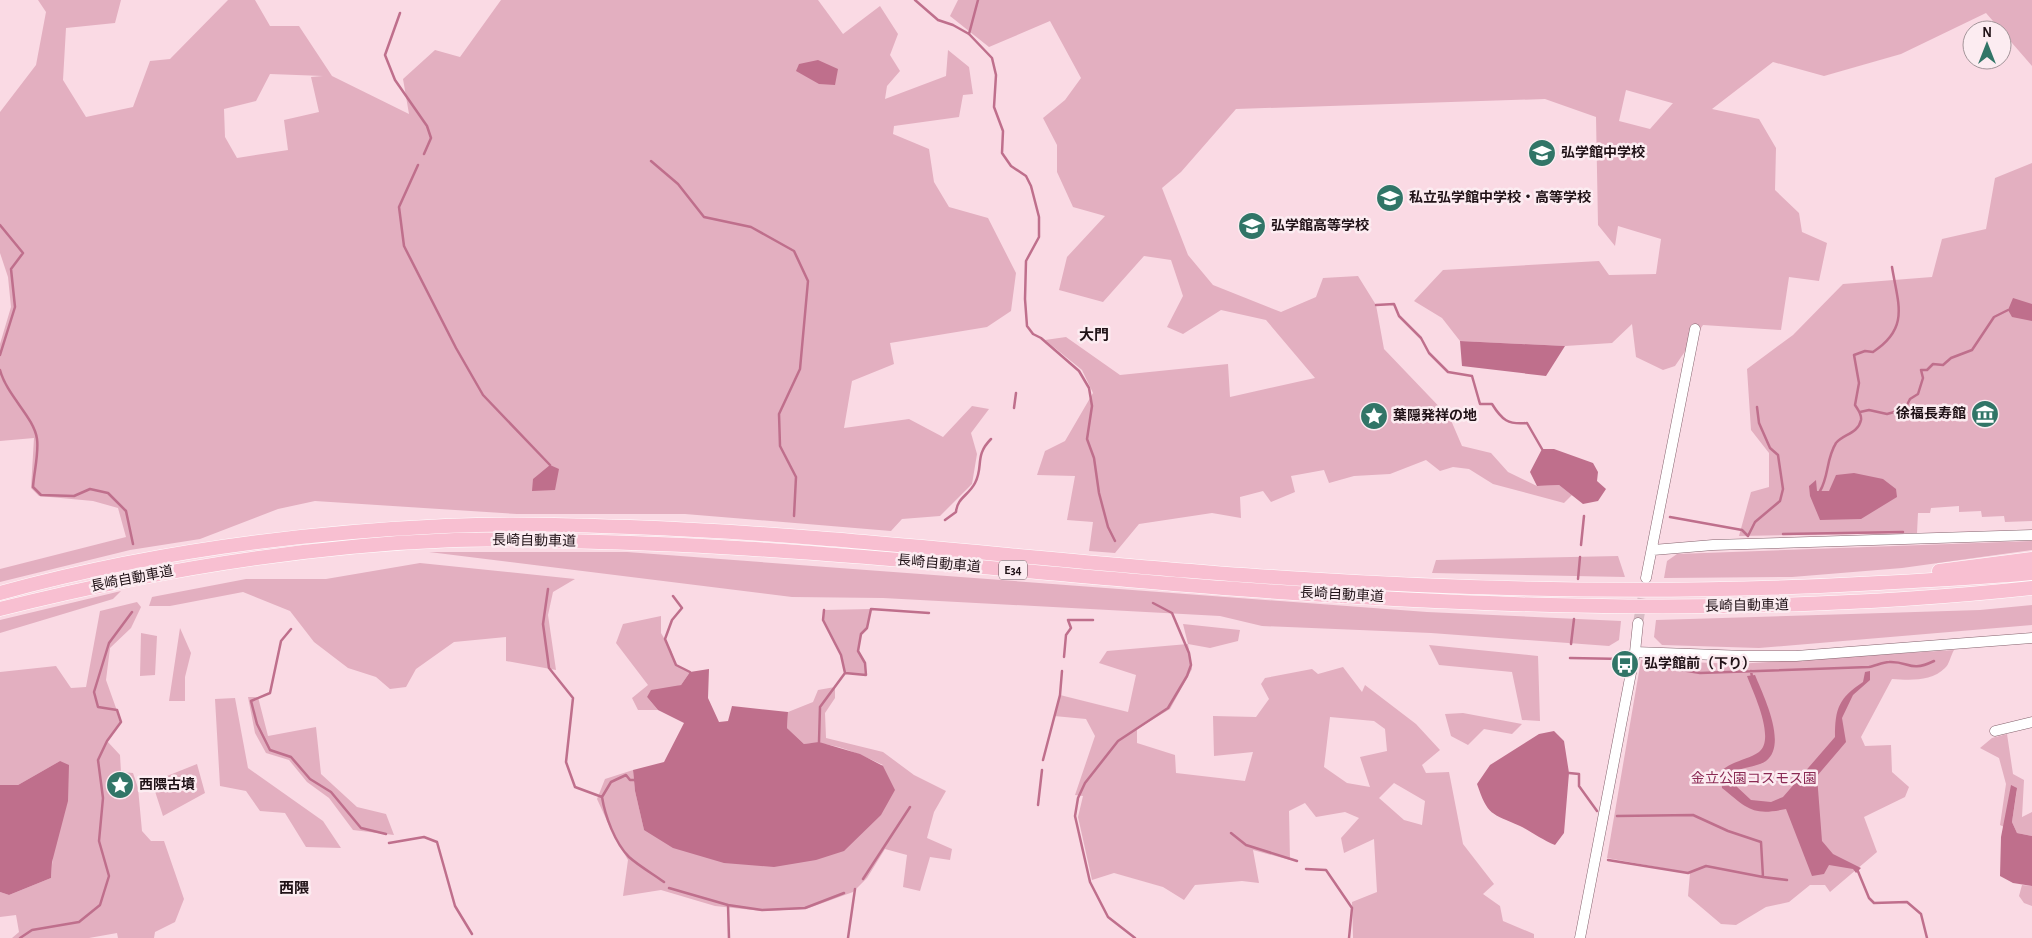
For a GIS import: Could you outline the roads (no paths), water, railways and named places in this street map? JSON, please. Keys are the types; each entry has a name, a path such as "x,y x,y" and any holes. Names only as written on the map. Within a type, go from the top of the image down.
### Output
{"highway":[{"name":"長崎自動車道","path":"0,593 73,573 211,548 300,536 460,525 559,525 688,529 826,538 1313,580 1652,590 1812,587 2032,572"},
{"name":"長崎自動車道","path":"0,609 73,591 208,564 348,547 458,540 638,543 728,547 1224,588 1444,601 1676,607 1811,604 2032,589"},
{"path":"1812,587 2032,559"}],"street":[{"path":"1646,578 1695,329"},
{"path":"1653,550 1713,545 2032,535"},
{"path":"1580,938 1635,652 1638,623"},
{"path":"1635,652 1796,656 2032,638"},
{"path":"1995,731 2032,722"}],"waterway":[{"path":"915,0 938,20 953,25 969,34 992,58 996,75 994,107 1003,131 1002,153 1011,166 1026,176 1031,186 1039,217 1039,237 1026,261 1025,299 1027,326 1033,334 1041,338 1079,371 1089,388 1092,406 1087,439 1094,458 1099,493 1108,527 1115,541"},
{"path":"969,34 978,0"},
{"path":"400,13 385,55 395,80 427,126 431,138 424,154"},
{"path":"651,161 678,184 704,217 751,227 794,251 808,281 800,369 779,414 780,446 796,477 794,516"},
{"path":"418,165 399,207 404,246 456,348 483,395 550,465"},
{"path":"0,225 23,253 11,269 15,307 0,355"},
{"path":"1820,491 1836,443 1854,431 1861,420 1855,405 1859,383 1854,355 1865,351 1873,352 1885,343 1897,324 1899,314 1892,267"},
{"path":"1376,305 1394,304 1399,316 1421,338 1429,353 1448,372 1472,376 1480,404 1492,404 1502,418 1510,422 1527,423 1542,449"},
{"path":"1860,412 1869,410 1887,414 1905,409 1910,399 1918,394 1923,378 1921,370 1927,370 1933,364 1943,365 1951,358 1972,350 1994,317 2008,310"},
{"path":"0,370 8,389 26,414 35,431 37,450 33,487 41,495 74,496 90,489 108,493 126,511 133,544"},
{"path":"1014,408 1016,393"},
{"path":"1670,517 1742,530 1748,536 1755,522 1780,501 1783,489 1778,455 1770,448 1759,423 1757,407"},
{"path":"945,520 956,512 961,500 973,487 978,477 981,456 991,439"},
{"path":"1581,545 1584,516"},
{"path":"1783,534 1903,532"},
{"path":"1578,579 1580,557"},
{"path":"548,589 543,624 549,668 573,698 566,762 575,787 602,797"},
{"path":"673,596 682,608 672,620 665,639 676,665 690,672"},
{"path":"1135,938 1108,917 1090,882 1075,816 1078,798 1085,783 1118,741 1168,708 1187,676 1191,665 1189,653 1172,613 1153,603"},
{"path":"819,742 820,707 845,673 866,675 865,663 858,651 861,634 867,628 871,609 929,613"},
{"path":"824,610 823,620 841,655 845,673"},
{"path":"20,938 32,930 79,922 100,905 109,876 99,841 103,798 98,760 107,741 121,722 117,710 98,707 94,692 109,643 132,612"},
{"path":"1571,644 1574,619"},
{"path":"1064,657 1066,635 1071,628 1068,620 1093,620"},
{"path":"291,629 281,641 270,693 251,701 257,724 270,750 291,757 310,779 331,792 361,828 386,834"},
{"path":"1570,658 1624,659"},
{"path":"1644,664 1700,673 1869,667 1889,662 1919,666 1934,661"},
{"path":"1043,760 1060,695 1062,671"},
{"path":"1751,671 1752,677"},
{"path":"1038,805 1042,770"},
{"path":"1569,773 1579,774 1579,786 1597,811"},
{"path":"637,780 630,780 626,775 611,782 602,797 611,829 624,851 637,864 664,882"},
{"path":"863,879 910,807"},
{"path":"1617,816 1693,815 1728,831 1761,842 1763,877 1787,880"},
{"path":"1231,833 1246,845 1297,861"},
{"path":"389,843 424,837 437,842 455,906 472,934"},
{"path":"1608,860 1688,873 1706,866 1763,877"},
{"path":"1306,869 1326,870 1352,908 1349,938"},
{"path":"1857,869 1869,898 1874,903 1907,902 1921,914 1927,938"},
{"path":"669,888 728,905 729,938"},
{"path":"848,938 855,889"},
{"path":"728,905 762,910 805,908 844,893"}],"tunnel":[{"path":"1638,623 1645,585"}],"place":[{"name":"弘学館中学校","path":"1542,153"},
{"name":"私立弘学館中学校・高等学校","path":"1390,198"},
{"name":"弘学館高等学校","path":"1252,226"},
{"name":"徐福長寿館","path":"1985,414"},
{"name":"葉隠発祥の地","path":"1374,416"},
{"name":"弘学館前（下り）","path":"1625,664"},
{"name":"西隈古墳","path":"120,785"}],"district":[{"name":"大門","path":"1094,335"},
{"name":"西隈","path":"294,888"}],"park label":[{"name":"金立公園コスモス園","path":"1754,779"}]}
